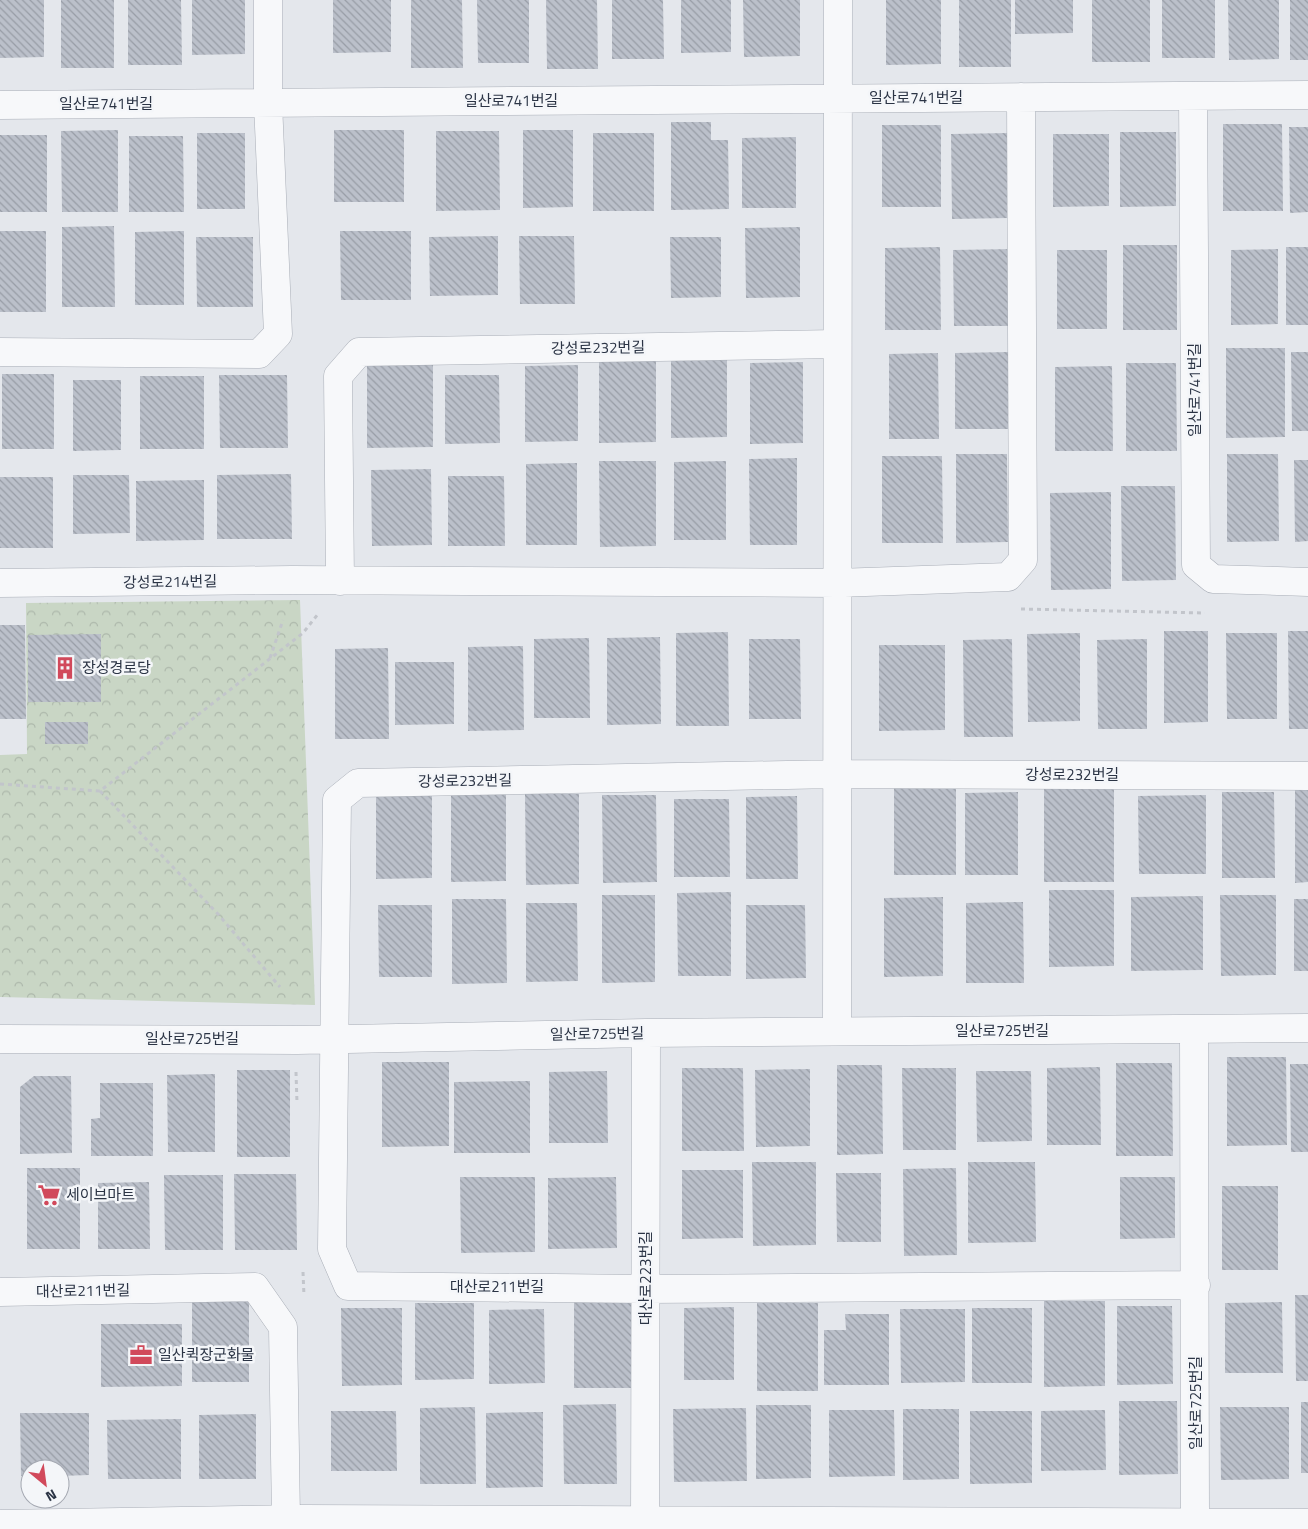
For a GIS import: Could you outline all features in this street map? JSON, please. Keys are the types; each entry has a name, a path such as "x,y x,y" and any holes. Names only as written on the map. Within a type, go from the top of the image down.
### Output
{"street":[{"path":"0,352 259,354 278,334 268,103 268,0"},
{"path":"837,1031 838,0"},
{"name":"일산로741번길","path":"1193,96 1196,565 1213,579 1308,582"},
{"name":"일산로741번길","path":"0,105 1308,96"},
{"path":"340,581 837,583 1008,577 1023,560 1021,97"},
{"name":"강성로232번길","path":"340,581 338,376 359,352 837,344"},
{"name":"강성로214번길","path":"0,583 340,581"},
{"name":"강성로232번길","path":"348,1286 332,1248 337,800 358,782 837,774 1308,776"},
{"name":"일산로725번길","path":"0,1039 297,1040 646,1033 1194,1031 1308,1028"},
{"name":"일산로725번길","path":"1194,1031 1195,1521"},
{"name":"대산로223번길","path":"646,1033 646,1525"},
{"path":"646,1289 1196,1285"},
{"name":"대산로211번길","path":"348,1286 646,1289"},
{"name":"대산로211번길","path":"0,1292 255,1287 283,1327 286,1519"},
{"path":"0,1524 286,1519 646,1525 1195,1521 1308,1523"}],"path":[{"path":"0,784 100,791 303,633 324,607"},
{"path":"1012,609 1210,613"},
{"path":"270,658 282,620"},
{"path":"100,791 218,914 280,987"}],"green space":[{"path":"300,600 315,1005 0,997 0,755 27,754 26,603"}],"building":[{"path":"0,0 44,0 44,57 0,58"},
{"path":"61,0 114,0 114,68 61,68"},
{"path":"128,0 181,0 182,65 128,65"},
{"path":"192,0 245,0 245,54 192,55"},
{"path":"333,0 391,0 391,52 333,53"},
{"path":"411,0 462,0 463,68 411,68"},
{"path":"477,0 529,0 529,63 478,63"},
{"path":"546,0 597,0 598,69 547,69"},
{"path":"612,0 663,0 664,59 612,59"},
{"path":"681,0 731,0 731,52 681,53"},
{"path":"743,0 800,0 800,56 744,57"},
{"path":"886,0 941,0 941,64 886,65"},
{"path":"959,0 1011,0 1011,67 959,67"},
{"path":"1015,0 1073,0 1073,33 1015,34"},
{"path":"1092,0 1150,0 1150,62 1092,62"},
{"path":"1162,0 1215,0 1215,58 1162,58"},
{"path":"1228,0 1279,0 1279,59 1229,60"},
{"path":"1290,0 1308,0 1308,60 1290,60"},
{"path":"671,122 711,122 711,140 728,140 729,209 671,210"},
{"path":"1223,124 1282,124 1283,211 1223,211"},
{"path":"882,125 941,125 941,207 882,207"},
{"path":"1289,127 1308,127 1308,212 1290,213"},
{"path":"118,130 118,212 62,212 61,131"},
{"path":"334,130 404,130 404,202 334,202"},
{"path":"523,130 573,130 573,207 523,208"},
{"path":"436,131 499,131 500,210 436,211"},
{"path":"1120,132 1176,132 1176,206 1120,207"},
{"path":"197,133 245,133 245,209 197,209"},
{"path":"593,133 654,133 654,211 593,211"},
{"path":"1009,133 1009,218 952,219 951,134"},
{"path":"1053,134 1109,134 1109,206 1053,207"},
{"path":"0,135 47,135 47,212 0,212"},
{"path":"129,136 183,136 184,212 129,212"},
{"path":"796,137 796,208 742,208 742,138"},
{"path":"114,226 115,307 62,307 62,227"},
{"path":"800,227 800,297 746,298 745,228"},
{"path":"0,231 46,231 46,312 0,312"},
{"path":"184,231 184,305 135,305 135,232"},
{"path":"340,231 411,231 411,300 341,300"},
{"path":"498,236 498,295 430,296 429,237"},
{"path":"519,236 574,236 575,304 520,304"},
{"path":"196,237 253,237 253,307 197,307"},
{"path":"670,237 721,237 721,297 671,298"},
{"path":"1123,245 1177,245 1177,330 1123,330"},
{"path":"940,247 941,330 885,330 885,248"},
{"path":"1286,247 1308,247 1308,325 1286,325"},
{"path":"1013,249 1013,326 954,326 953,250"},
{"path":"1278,249 1278,324 1231,325 1231,250"},
{"path":"1057,250 1107,250 1107,329 1057,329"},
{"path":"1226,348 1285,348 1285,437 1226,438"},
{"path":"1009,352 1009,429 955,429 955,353"},
{"path":"1291,352 1308,352 1308,431 1292,431"},
{"path":"938,353 939,439 889,439 889,354"},
{"path":"727,360 727,437 671,438 671,361"},
{"path":"367,361 433,361 433,447 367,448"},
{"path":"599,361 656,361 656,442 599,443"},
{"path":"803,362 803,443 750,444 750,363"},
{"path":"1126,363 1176,363 1177,451 1126,451"},
{"path":"578,365 578,441 525,442 525,366"},
{"path":"1112,366 1113,451 1055,451 1055,367"},
{"path":"2,374 54,374 54,449 2,449"},
{"path":"219,375 287,375 288,448 220,448"},
{"path":"445,375 499,375 500,443 445,444"},
{"path":"140,376 204,376 204,449 140,449"},
{"path":"73,380 121,380 121,450 73,451"},
{"path":"956,454 1007,454 1008,542 956,543"},
{"path":"1227,454 1278,454 1279,541 1227,542"},
{"path":"882,456 942,456 943,543 882,543"},
{"path":"797,458 797,545 750,545 749,459"},
{"path":"1294,460 1308,460 1308,541 1295,542"},
{"path":"599,461 656,461 656,546 600,547"},
{"path":"726,461 726,540 674,540 674,462"},
{"path":"577,463 577,545 526,545 526,464"},
{"path":"431,469 432,545 372,546 371,470"},
{"path":"291,474 292,539 217,539 217,475"},
{"path":"73,475 129,475 130,533 73,534"},
{"path":"448,476 504,476 505,546 448,546"},
{"path":"0,477 53,477 53,548 0,548"},
{"path":"204,480 204,540 136,541 136,481"},
{"path":"1121,486 1175,486 1176,580 1122,581"},
{"path":"1111,492 1111,589 1051,590 1050,493"},
{"path":"0,625 25,625 26,719 0,719"},
{"path":"1164,631 1208,631 1208,722 1164,723"},
{"path":"1288,631 1308,631 1308,729 1289,729"},
{"path":"728,632 729,726 676,726 676,633"},
{"path":"1080,633 1080,721 1028,722 1027,634"},
{"path":"1226,633 1277,633 1277,719 1227,719"},
{"name":"장성경로당","path":"101,634 101,702 28,702 28,635"},
{"path":"660,637 661,724 607,725 607,638"},
{"path":"589,638 590,718 534,718 534,639"},
{"path":"749,639 800,639 801,719 749,719"},
{"path":"1012,639 1013,737 964,737 963,640"},
{"path":"1147,639 1147,729 1098,729 1097,640"},
{"path":"879,645 945,645 945,730 879,731"},
{"path":"523,646 524,730 468,731 468,647"},
{"path":"388,648 389,739 335,739 335,649"},
{"path":"395,662 454,662 454,724 395,725"},
{"path":"45,722 88,722 88,744 45,744"},
{"path":"1114,778 1114,882 1044,882 1044,779"},
{"path":"956,783 956,875 894,875 894,784"},
{"path":"1295,788 1308,788 1308,882 1295,883"},
{"path":"432,792 432,878 376,879 376,793"},
{"path":"1018,792 1018,875 965,875 965,793"},
{"path":"1222,792 1274,792 1275,878 1222,878"},
{"path":"506,794 506,881 451,882 451,795"},
{"path":"525,794 579,794 579,884 526,885"},
{"path":"602,795 656,795 657,882 603,883"},
{"path":"1206,795 1206,874 1139,874 1138,796"},
{"path":"797,796 798,879 746,879 746,797"},
{"path":"674,799 729,799 730,877 674,877"},
{"path":"1049,890 1114,890 1114,966 1049,967"},
{"path":"731,892 731,976 678,976 677,893"},
{"path":"602,895 655,895 655,982 602,983"},
{"path":"1220,895 1276,895 1276,975 1221,976"},
{"path":"1203,896 1203,970 1131,971 1131,897"},
{"path":"943,897 943,976 884,977 884,898"},
{"path":"452,899 506,899 507,983 452,984"},
{"path":"1294,899 1308,899 1308,971 1294,971"},
{"path":"1023,902 1024,983 966,983 966,903"},
{"path":"526,903 577,903 578,981 526,982"},
{"path":"378,905 432,905 432,977 379,977"},
{"path":"746,905 805,905 806,978 746,979"},
{"path":"1227,1057 1286,1057 1287,1145 1227,1146"},
{"path":"382,1062 449,1062 449,1146 382,1147"},
{"path":"1116,1063 1172,1063 1173,1156 1116,1156"},
{"path":"1290,1064 1308,1064 1308,1152 1291,1152"},
{"path":"837,1065 882,1065 883,1154 837,1155"},
{"path":"1100,1067 1101,1145 1047,1145 1047,1068"},
{"path":"682,1068 743,1068 744,1151 682,1151"},
{"path":"902,1068 956,1068 956,1150 903,1150"},
{"path":"810,1069 810,1146 756,1147 755,1070"},
{"path":"237,1070 290,1070 290,1157 237,1157"},
{"path":"607,1071 608,1143 549,1143 549,1072"},
{"path":"976,1071 1031,1071 1032,1141 977,1142"},
{"path":"215,1074 215,1152 168,1152 167,1075"},
{"path":"34,1076 71,1076 72,1153 20,1154 20,1087"},
{"path":"530,1081 530,1153 454,1153 454,1082"},
{"path":"100,1083 153,1083 153,1156 91,1156 91,1119 100,1118"},
{"path":"752,1162 816,1162 816,1245 753,1246"},
{"path":"968,1162 1035,1162 1036,1242 968,1243"},
{"path":"27,1168 80,1168 80,1249 27,1249"},
{"path":"956,1168 957,1255 904,1256 903,1169"},
{"path":"682,1170 743,1170 743,1238 682,1239"},
{"path":"836,1173 881,1173 881,1242 837,1242"},
{"path":"234,1174 296,1174 297,1250 235,1250"},
{"path":"164,1175 223,1175 223,1250 165,1250"},
{"path":"460,1177 535,1177 535,1252 461,1253"},
{"path":"616,1177 617,1248 548,1249 548,1178"},
{"path":"1120,1177 1175,1177 1175,1238 1120,1239"},
{"path":"149,1182 150,1249 98,1249 98,1183"},
{"path":"1222,1186 1278,1186 1278,1270 1222,1270"},
{"path":"1295,1295 1308,1295 1308,1381 1296,1381"},
{"path":"574,1299 632,1299 632,1388 574,1388"},
{"path":"1044,1301 1105,1301 1105,1386 1044,1387"},
{"path":"192,1302 249,1302 249,1382 192,1382"},
{"path":"1282,1302 1283,1373 1225,1373 1225,1303"},
{"path":"415,1303 474,1303 474,1379 415,1380"},
{"path":"757,1303 818,1303 818,1391 757,1391"},
{"path":"1117,1306 1172,1306 1173,1384 1117,1385"},
{"path":"734,1307 734,1380 684,1380 684,1308"},
{"path":"341,1308 402,1308 402,1385 342,1386"},
{"path":"972,1308 1032,1308 1032,1383 972,1383"},
{"path":"544,1309 545,1383 489,1384 489,1310"},
{"path":"900,1309 965,1309 965,1382 901,1383"},
{"path":"845,1314 889,1314 889,1385 824,1385 824,1330 846,1330"},
{"path":"101,1324 182,1324 182,1386 101,1387"},
{"path":"1119,1401 1177,1401 1178,1474 1119,1475"},
{"path":"1301,1402 1308,1402 1308,1473 1301,1473"},
{"path":"616,1404 617,1484 564,1484 563,1405"},
{"path":"756,1405 811,1405 811,1478 756,1479"},
{"path":"475,1407 476,1484 420,1484 420,1408"},
{"path":"1220,1407 1289,1407 1289,1479 1221,1480"},
{"path":"746,1408 747,1481 674,1482 673,1409"},
{"path":"903,1409 959,1409 959,1479 903,1480"},
{"path":"829,1410 894,1410 895,1476 829,1477"},
{"path":"1105,1410 1106,1470 1041,1471 1041,1411"},
{"path":"331,1411 396,1411 397,1471 331,1471"},
{"path":"970,1411 1032,1411 1032,1483 970,1484"},
{"path":"543,1412 543,1487 486,1488 486,1413"},
{"path":"20,1413 89,1413 89,1475 70,1476 70,1459 21,1459"},
{"path":"256,1414 256,1479 199,1479 199,1415"},
{"path":"181,1419 181,1479 108,1479 107,1420"}],"place":[{"name":"장성경로당","path":"65,668"},
{"name":"세이브마트","path":"49,1195"},
{"name":"일산퀵장군화물","path":"141,1355"}]}
